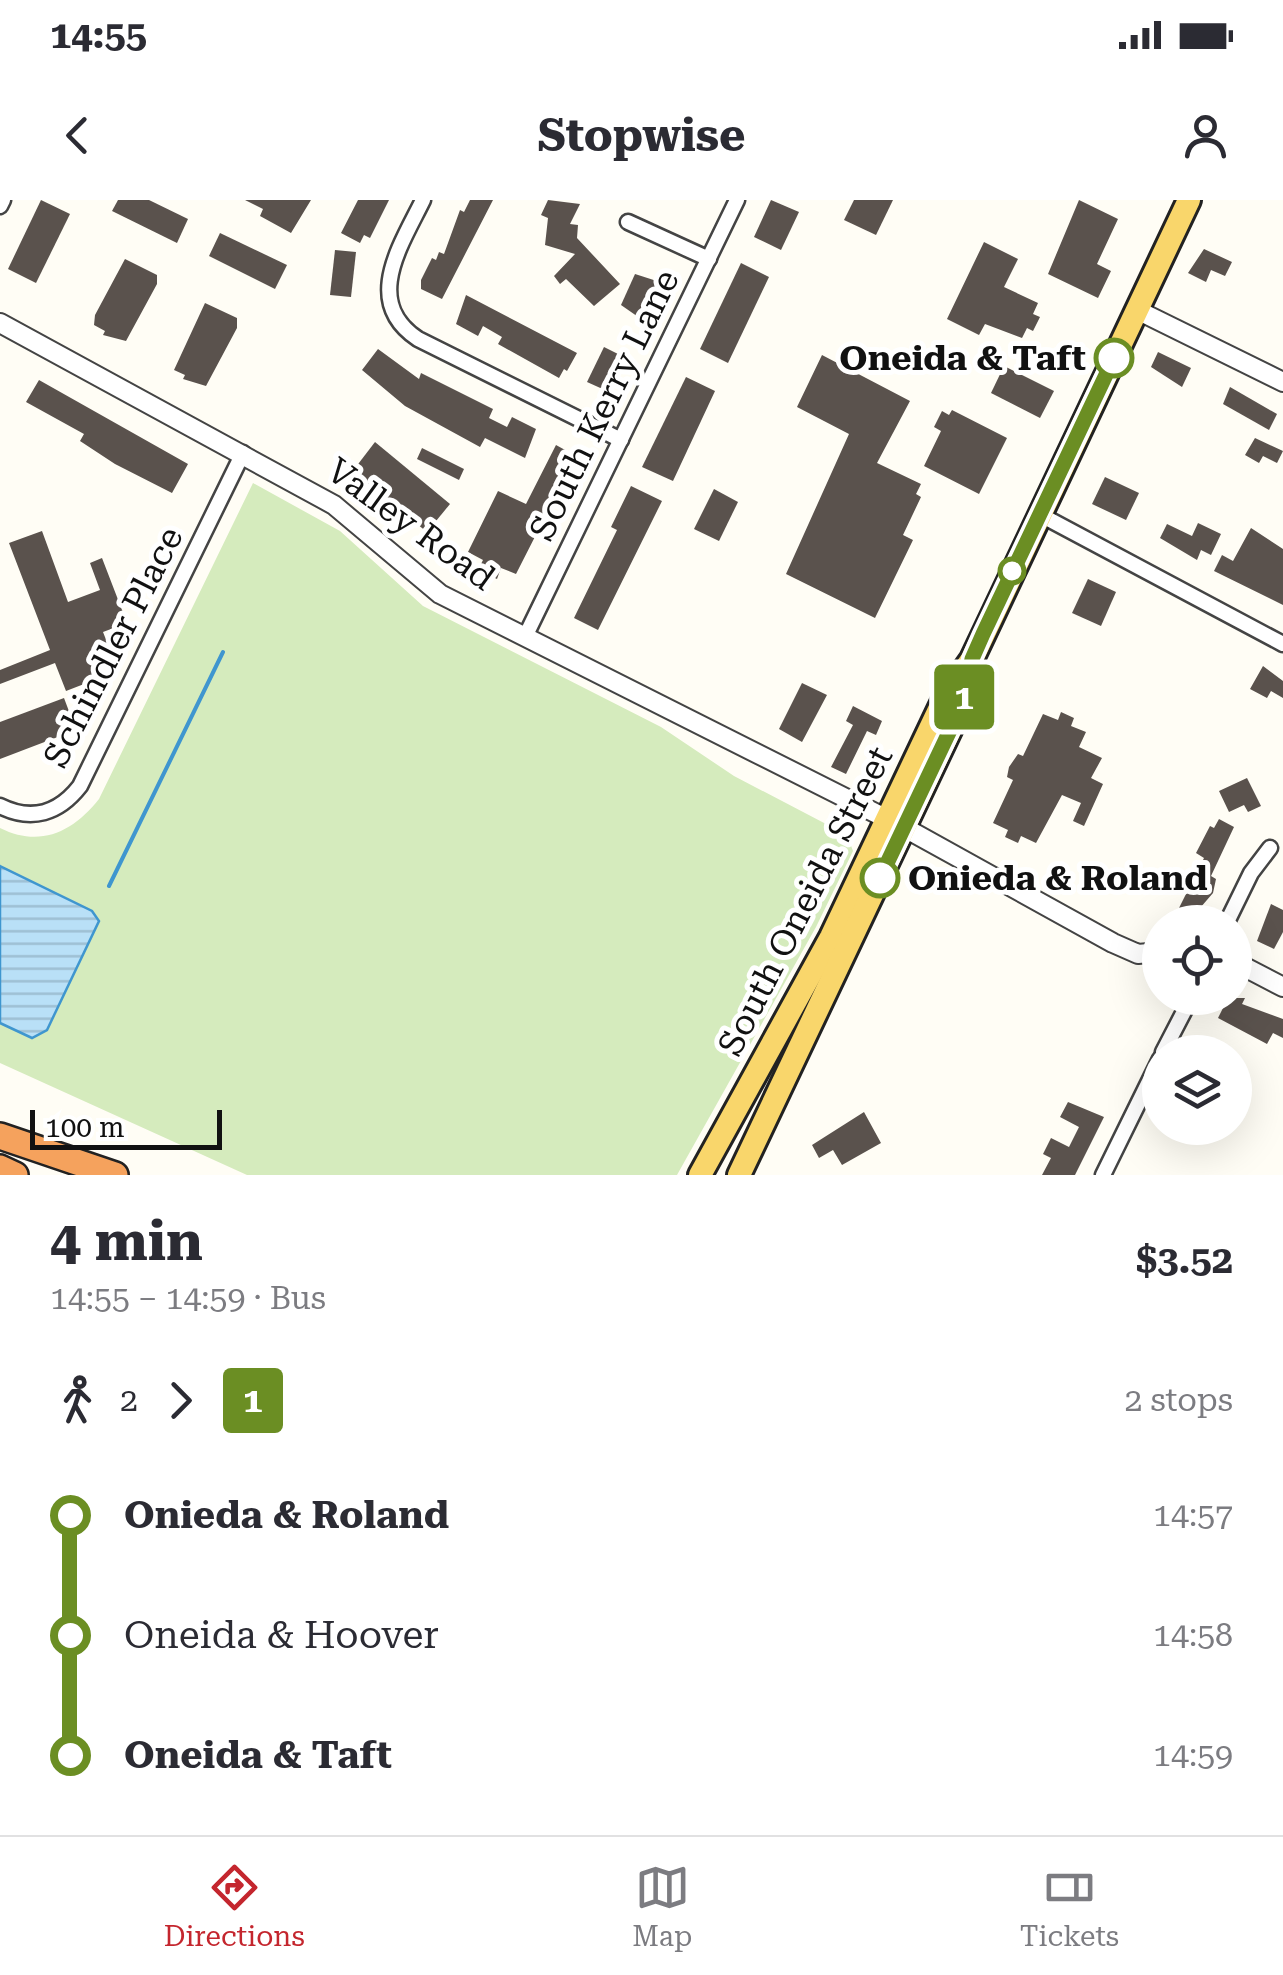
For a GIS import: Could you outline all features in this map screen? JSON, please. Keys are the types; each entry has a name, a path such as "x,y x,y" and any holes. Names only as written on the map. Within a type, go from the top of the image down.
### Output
{"highway":[{"path":"0,1136 115,1175"},
{"path":"0,1168 14,1175"}],"main road":[{"name":"South Oneida Street","path":"739,1175 896,824 945,697 972,659 1189,200"},
{"name":"South Oneida Street","path":"700,1175 896,824"}],"street":[{"path":"423,200 390,272 390,304 401,325 418,338 621,440"},
{"name":"South Kerry Lane","path":"525,637 737,200"},
{"path":"628,222 709,260"},
{"path":"1137,310 1283,382"},
{"name":"Valley Road","path":"0,323 243,453 349,515 404,568 440,594 896,824 1125,950 1142,951"},
{"name":"Schindler Place","path":"0,806 30,816 50,812 67,802 80,786 243,453"},
{"path":"1039,514 1283,644"},
{"path":"1235,905 1251,873 1270,848"},
{"path":"1252,971 1283,987"},
{"path":"1103,1175 1142,1096"}],"green space":[{"path":"253,483 340,531 423,606 661,727 734,776 847,835 853,851 816,927 677,1175 247,1175 0,1063 0,828 29,837 55,833 78,820 99,799"}],"water":[{"path":"0,866 92,911 99,921 47,1030 32,1038 0,1023"}],"building":[{"path":"41,200 70,214 36,283 8,269"},
{"path":"118,200 149,200 188,219 177,243 112,211"},
{"path":"245,200 311,200 291,233 260,216 263,209"},
{"path":"358,200 389,200 370,238 364,235 360,243 341,233"},
{"path":"470,200 493,200 442,299 421,289 421,280 432,258 436,260 439,252 444,254 460,210 464,212"},
{"path":"548,200 580,204 570,224 578,225 577,238 620,284 594,306 566,279 560,284 554,276 575,254 545,245 548,218 541,215"},
{"path":"771,200 799,212 781,250 754,237"},
{"path":"854,200 893,200 876,235 844,220"},
{"path":"1079,200 1118,219 1097,264 1111,271 1098,298 1048,274"},
{"path":"220,233 287,265 275,289 209,256"},
{"path":"984,242 1018,259 1004,287 1038,303 1033,314 1040,317 1033,331 1027,328 1022,338 985,324 979,335 947,319"},
{"path":"1204,249 1232,262 1225,276 1211,270 1206,282 1188,273"},
{"path":"335,250 356,252 351,297 330,295"},
{"path":"125,259 157,275 157,284 126,341 103,335 105,331 94,325 95,315"},
{"path":"741,263 769,277 728,363 700,349"},
{"path":"635,274 663,283 644,321 621,305"},
{"path":"466,295 577,353 567,371 564,369 559,378 498,344 502,337 483,326 478,336 456,324"},
{"path":"205,303 237,318 237,328 206,386 183,379 185,375 174,370"},
{"path":"604,347 624,357 607,391 587,382"},
{"path":"378,349 419,379 421,373 493,409 489,418 507,427 512,417 536,429 525,458 485,438 480,447 405,406 362,370"},
{"path":"1158,352 1191,368 1182,387 1151,367"},
{"path":"822,355 910,401 877,463 921,484 916,494 921,497 903,535 913,540 875,618 786,574 849,434 797,407"},
{"path":"1004,366 1054,391 1040,418 991,393"},
{"path":"686,377 715,391 673,481 642,467"},
{"path":"39,380 188,464 172,493 115,464 80,441 84,434 26,402"},
{"path":"1230,387 1277,414 1269,430 1223,404"},
{"path":"952,410 1007,438 979,494 924,466 941,431 934,427 942,411 949,415"},
{"path":"1255,438 1283,451 1277,463 1263,456 1259,463 1245,455"},
{"path":"375,442 450,504 427,532 352,472"},
{"path":"556,445 576,456 516,574 501,568 497,579 478,570 483,560 468,552 498,491 526,504"},
{"path":"422,448 464,469 459,480 417,459"},
{"path":"1105,477 1139,493 1126,520 1092,504"},
{"path":"631,486 662,501 598,630 574,618 617,530 611,527"},
{"path":"714,489 738,502 719,541 694,529"},
{"path":"1198,523 1221,534 1211,555 1201,550 1197,560 1160,538 1167,524 1192,536"},
{"path":"1251,528 1283,549 1283,605 1214,571 1222,555 1233,561"},
{"path":"42,531 68,602 100,590 90,563 102,558 127,623 103,632 112,655 91,663 97,679 66,691 55,663 0,684 0,670 50,650 9,543"},
{"path":"1088,579 1116,592 1101,626 1072,613"},
{"path":"1263,666 1283,681 1283,698 1271,691 1267,698 1250,689"},
{"path":"802,683 827,695 802,742 779,729"},
{"path":"64,698 76,730 0,759 0,722"},
{"path":"853,706 882,721 876,735 867,731 846,774 831,767 853,725 846,721"},
{"path":"1061,712 1074,718 1071,726 1086,732 1079,747 1102,758 1091,778 1103,784 1084,826 1073,821 1081,803 1062,795 1036,843 1021,836 1018,843 1005,837 1008,830 993,823 1013,780 1007,777 1009,767 1018,754 1023,756 1043,714 1058,720"},
{"path":"1247,778 1261,806 1248,812 1244,805 1229,812 1219,791"},
{"path":"1219,819 1234,827 1211,876 1216,879 1213,893 1203,905 1180,905 1204,858 1196,853 1210,826 1214,828"},
{"path":"1271,904 1283,910 1283,932 1274,949 1257,941"},
{"path":"1252,1008 1283,1019 1283,1038 1273,1033 1267,1044 1218,1018 1252,1015"},
{"path":"1068,1102 1104,1117 1075,1175 1042,1175 1051,1158 1043,1154 1051,1138 1069,1147 1079,1127 1060,1117"},
{"path":"864,1112 881,1143 842,1165 833,1150 819,1158 812,1145"}],"waterway":[{"path":"109,886 223,652"}],"bus line":[{"name":"1","path":"880,878 962,705 972,659 983,634 1114,358"}],"place":[{"name":"Oneida & Taft","path":"1114,358"},
{"name":"Onieda & Roland","path":"880,878"}]}
